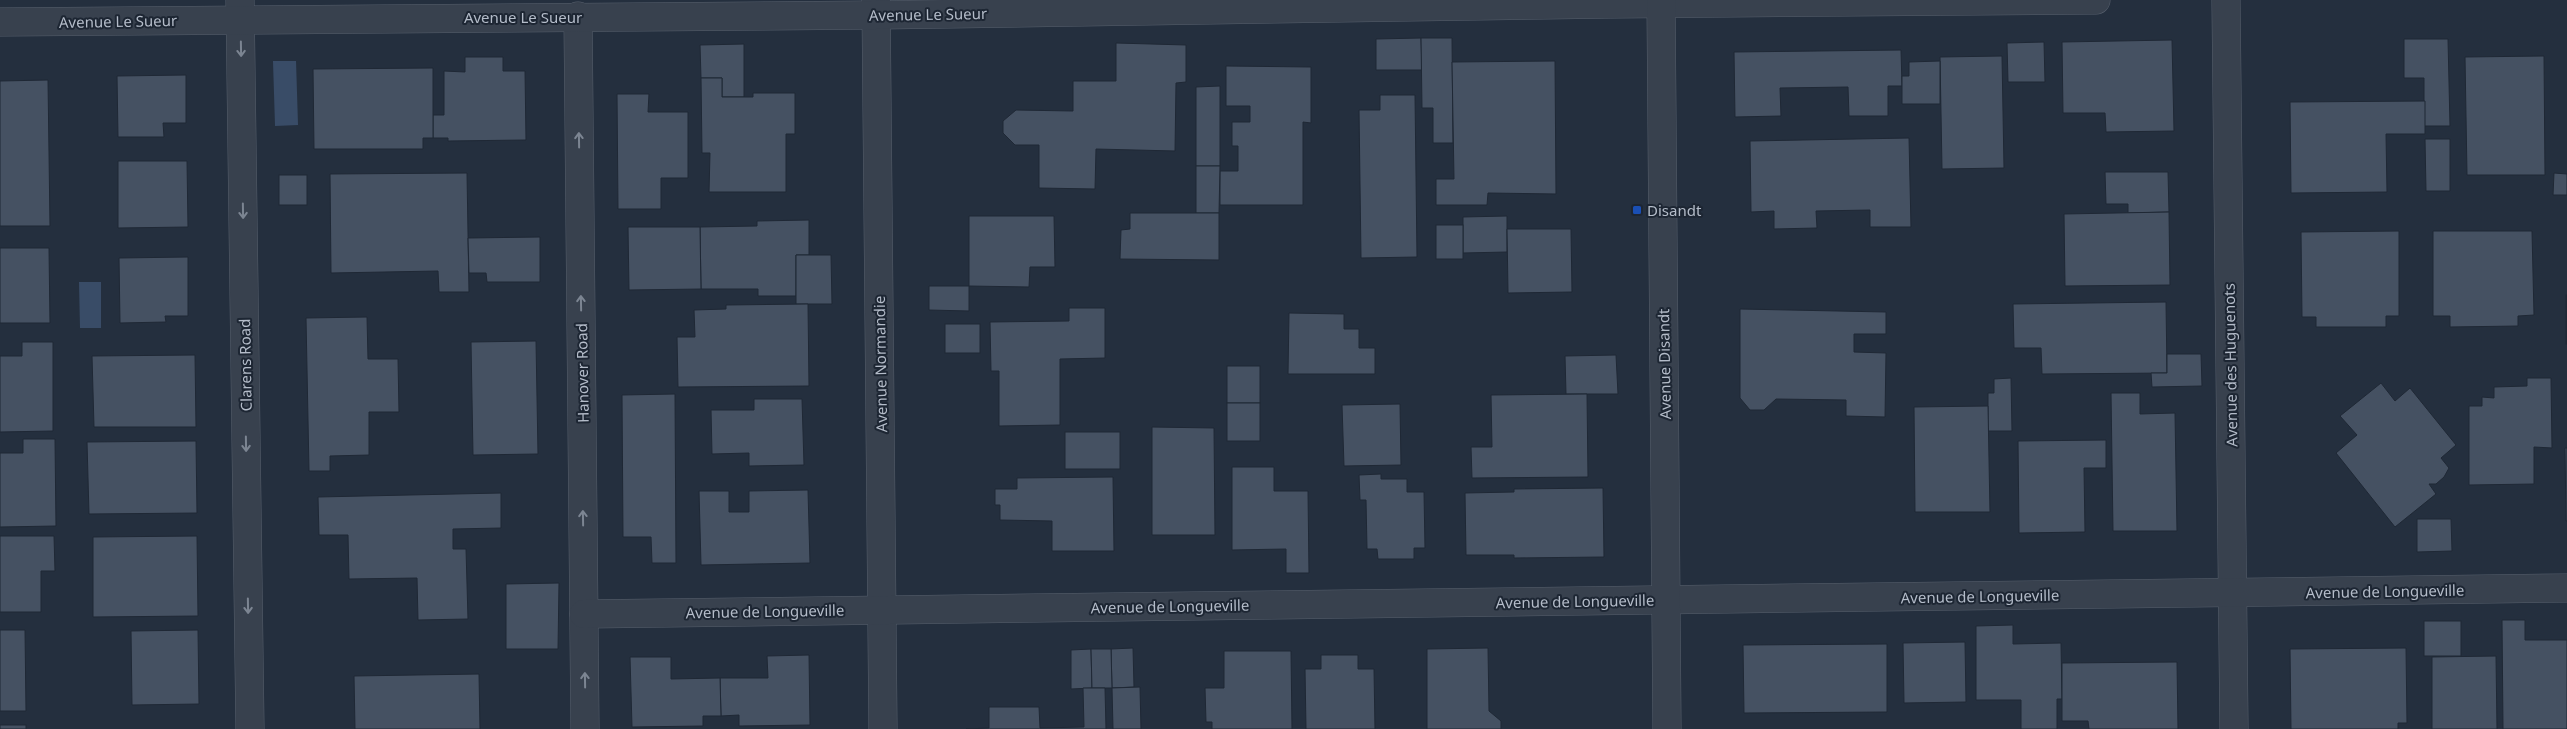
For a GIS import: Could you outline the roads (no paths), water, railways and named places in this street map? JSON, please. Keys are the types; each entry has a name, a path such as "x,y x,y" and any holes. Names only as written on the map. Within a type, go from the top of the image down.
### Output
{"street":[{"name":"Avenue Le Sueur","path":"0,22 240,10 578,16 876,8 2096,0"},
{"name":"Avenue des Huguenots","path":"2226,0 2234,729"},
{"name":"Avenue Disandt","path":"1661,2 1667,729"},
{"name":"Avenue Normandie","path":"876,8 883,729"},
{"name":"Clarens Road","path":"240,10 250,729"},
{"name":"Hanover Road","path":"578,16 585,729"},
{"name":"Avenue de Longueville","path":"584,614 2567,588"}],"water":[{"path":"273,61 296,61 298,125 275,126"},
{"path":"79,282 101,282 101,328 80,328"}],"place":[{"name":"Disandt","path":"1637,210"}]}
